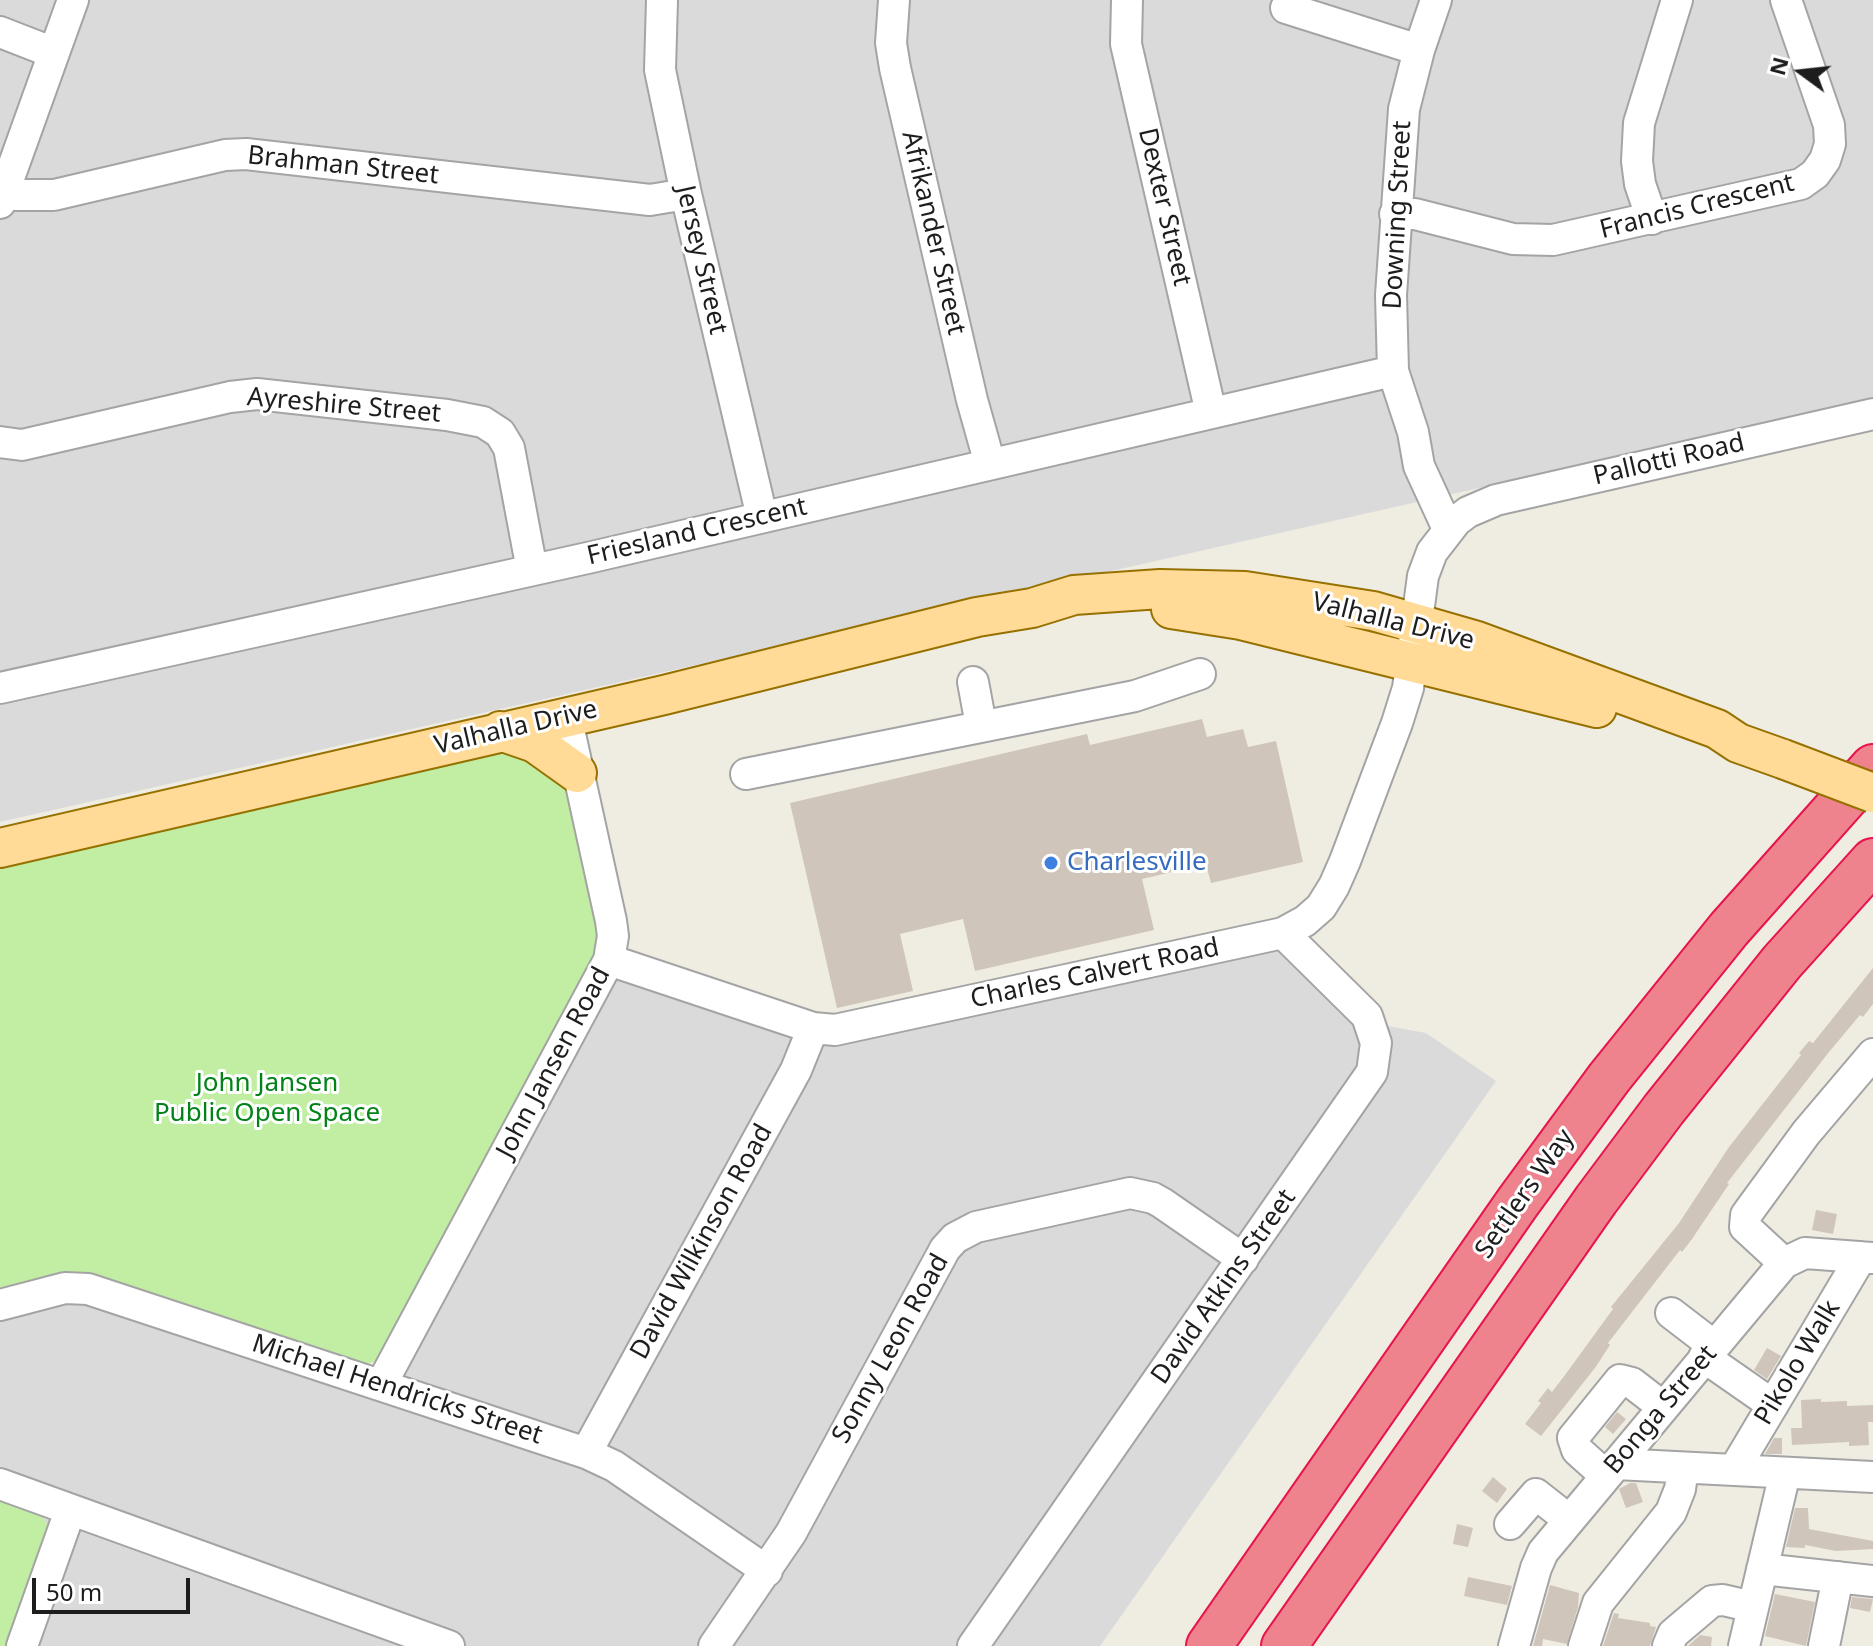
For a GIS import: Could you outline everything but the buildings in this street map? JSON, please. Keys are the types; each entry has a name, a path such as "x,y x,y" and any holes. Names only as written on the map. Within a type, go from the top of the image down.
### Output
{"highway":[{"name":"Settlers Way","path":"1209,1646 1518,1202 1601,1089 1737,919 1873,767"},
{"path":"1284,1646 1648,1129 1782,962 1873,861"}],"main road":[{"name":"Valhalla Drive","path":"0,848 664,695 977,617 1032,608 1074,595 1199,589 1245,591 1335,603 1477,641 1717,729 1738,743"},
{"name":"Valhalla Drive","path":"1032,608 1130,607 1191,611 1241,620 1713,740 1738,743 1873,793"},
{"path":"500,731 535,743 577,773"}],"street":[{"path":"2,199 73,0"},
{"name":"Jersey Street","path":"662,0 660,70 762,517"},
{"name":"Afrikander Street","path":"894,0 891,43 895,68 972,400 990,464"},
{"name":"Dexter Street","path":"1127,0 1126,44 1211,413"},
{"name":"Downing Street","path":"1436,0 1404,109 1391,295 1393,371 1413,432 1458,520"},
{"path":"1652,219 1640,184 1637,161 1639,123 1677,0"},
{"name":"Francis Crescent","path":"1395,214 1415,214 1529,241 1578,235 1801,184 1815,174 1825,160 1830,144 1829,125 1786,0"},
{"path":"1286,8 1419,50"},
{"path":"0,32 54,53"},
{"name":"Brahman Street","path":"2,199 54,195 225,155 246,154 650,200 686,194"},
{"name":"Friesland Crescent","path":"0,688 532,570 1393,371"},
{"name":"Ayreshire Street","path":"0,442 22,445 230,397 257,394 447,415 483,422 500,433 509,448 532,570"},
{"name":"Pallotti Road","path":"1458,520 1496,500 1873,414"},
{"path":"1415,623 1423,576 1432,552 1458,520"},
{"name":"Charles Calvert Road","path":"609,960 813,1028 847,1028 1283,933 1314,914 1334,886 1408,688 1415,623"},
{"path":"746,774 1135,696 1200,674"},
{"path":"973,682 981,725"},
{"name":"John Jansen Road","path":"381,1385 609,960 613,936 611,921 566,716"},
{"name":"David Atkins Street","path":"973,1646 1362,1089 1375,1061 1374,1033 1367,1016 1283,933"},
{"name":"David Wilkinson Road","path":"586,1453 796,1070 813,1028"},
{"path":"1867,1257 1805,1253 1784,1263 1745,1227 1746,1215 1806,1133 1873,1054"},
{"name":"Sonny Leon Road","path":"714,1646 791,1533 945,1249 960,1234 976,1227 1130,1193 1162,1203 1243,1259"},
{"name":"Pikolo Walk","path":"1734,1470 1867,1257"},
{"name":"Bonga Street","path":"1514,1646 1543,1552 1784,1263"},
{"name":"Michael Hendricks Street","path":"0,1305 65,1288 88,1289 586,1453 614,1466 767,1571"},
{"path":"1671,1313 1709,1351 1773,1405"},
{"path":"1663,1407 1632,1383 1620,1380 1573,1438 1577,1450 1611,1470 1683,1468 1873,1477"},
{"path":"1584,1646 1598,1603 1671,1512 1680,1489 1683,1468"},
{"path":"1744,1646 1785,1473"},
{"path":"0,1484 449,1646"},
{"path":"1510,1524 1536,1494 1569,1520"},
{"path":"22,1646 70,1511"},
{"path":"1762,1569 1873,1581"},
{"path":"1824,1646 1838,1577"},
{"path":"1668,1646 1673,1634 1712,1601 1723,1600 1753,1607"}],"shaded area":[{"path":"0,0 1873,0 1873,399 0,822"},
{"path":"1286,933 1371,1023 1426,1033 1496,1081 1100,1646 0,1646 0,1306 74,1289 382,1387 609,961 811,1030"}],"green space":[{"name":"John Jansen Public Open Space","path":"505,752 519,753 560,779 565,788 597,925 597,951 383,1356 361,1366 88,1278 0,1295 0,868"},
{"path":"0,1495 40,1513 49,1528 13,1646 0,1646"}],"place":[{"name":"Charlesville","path":"1051,863"}]}
